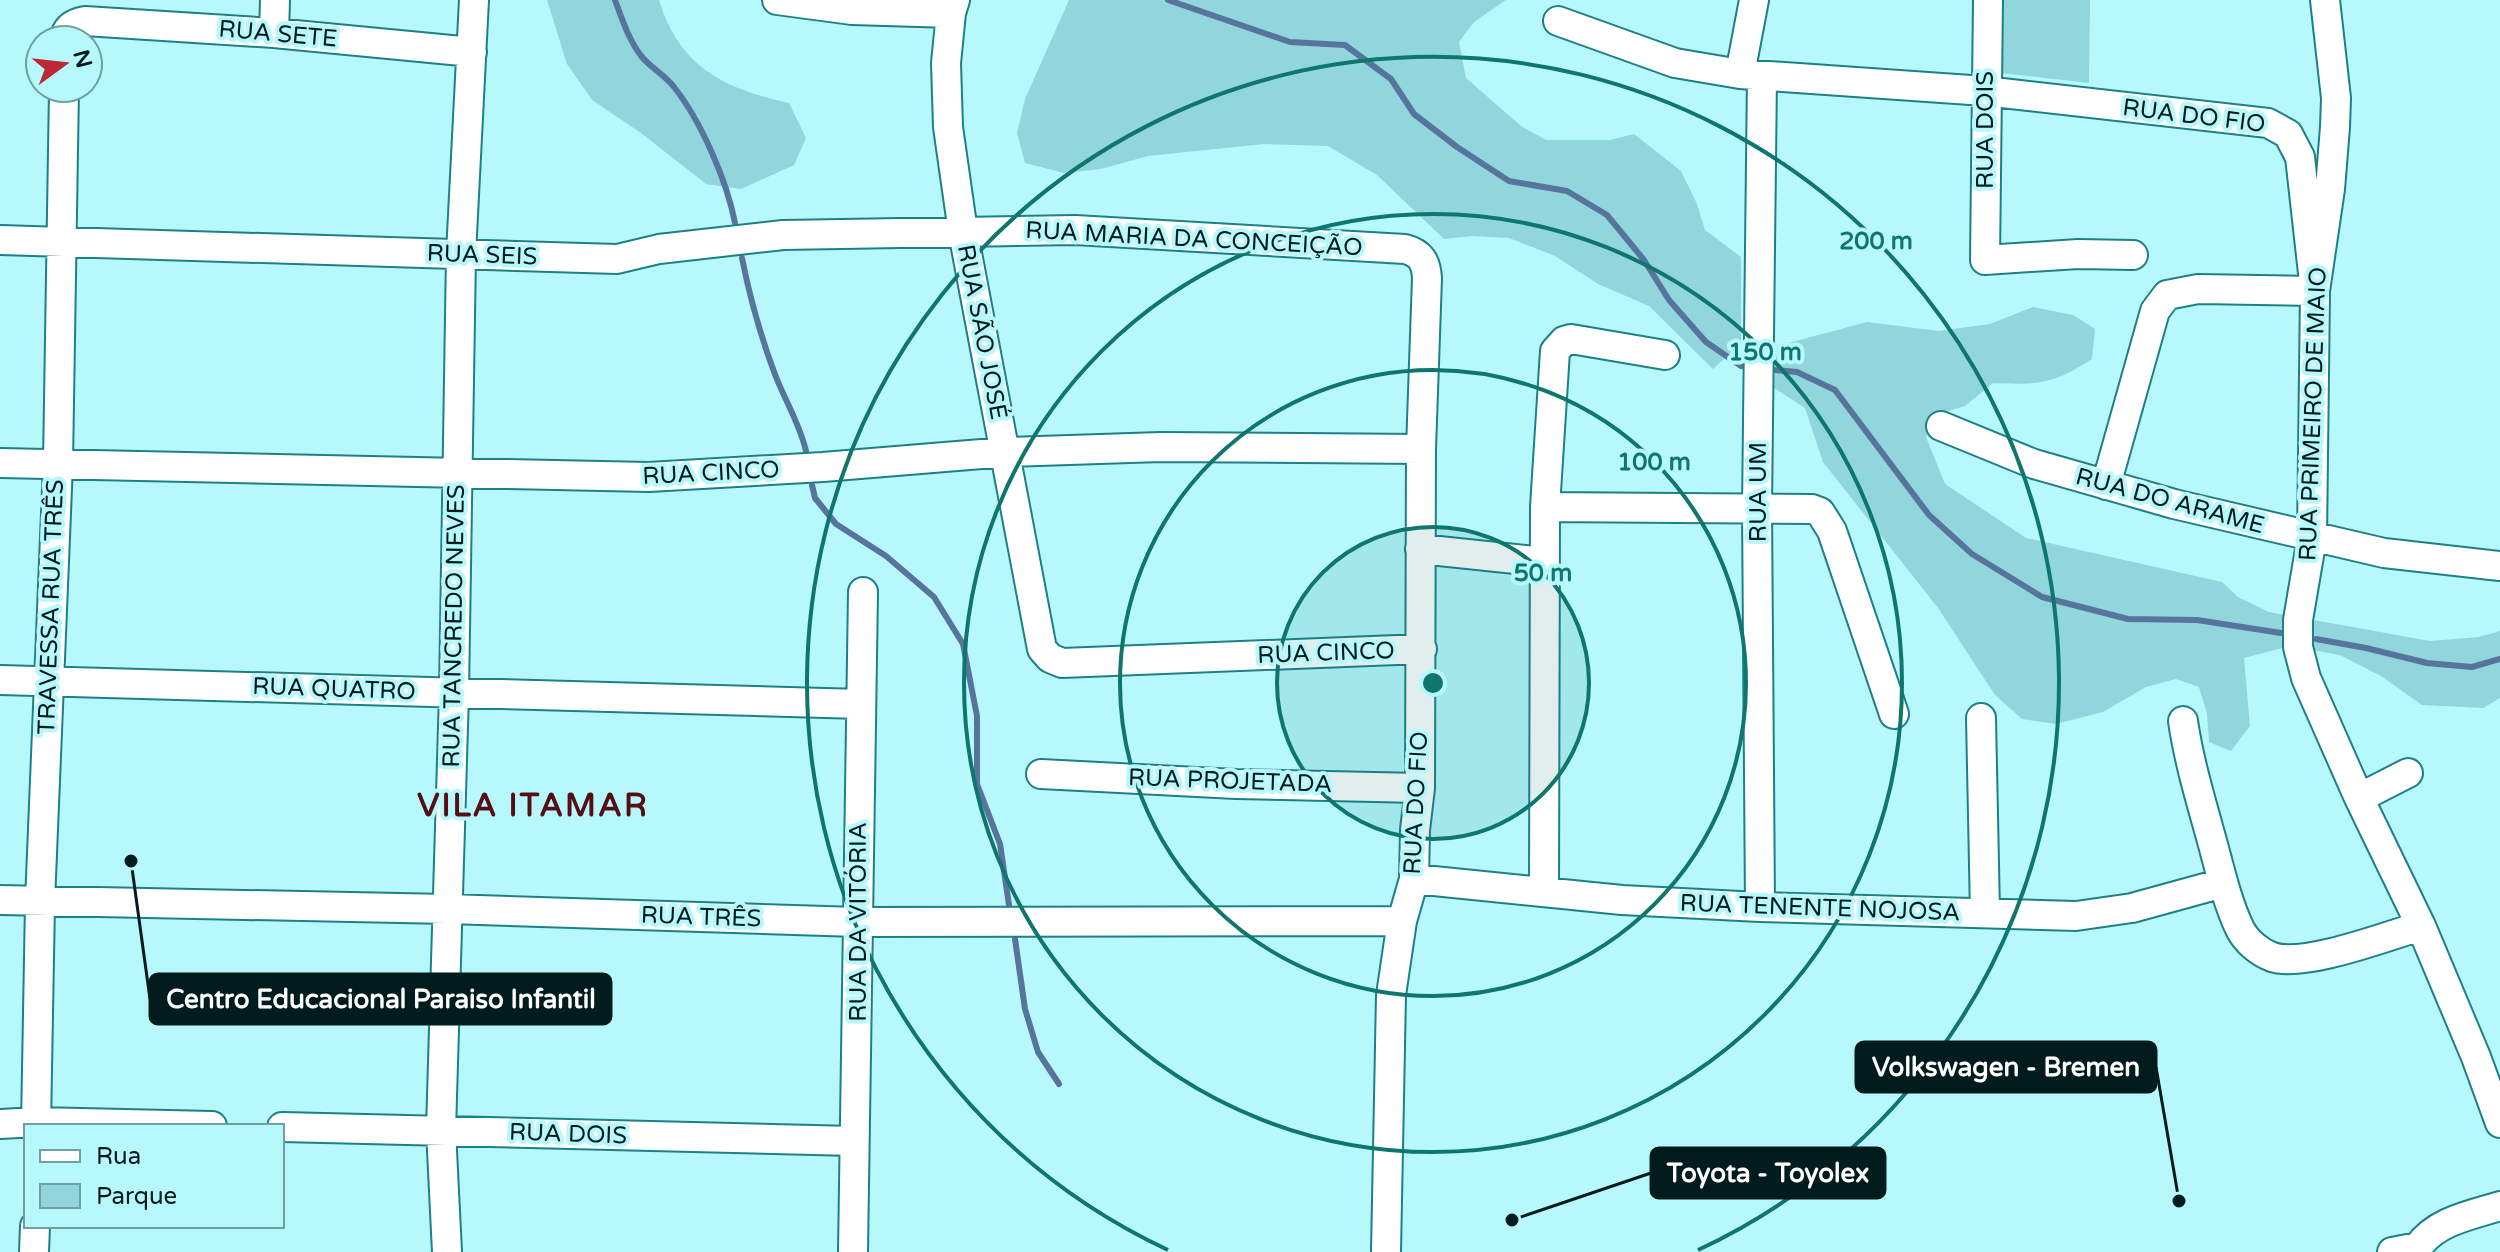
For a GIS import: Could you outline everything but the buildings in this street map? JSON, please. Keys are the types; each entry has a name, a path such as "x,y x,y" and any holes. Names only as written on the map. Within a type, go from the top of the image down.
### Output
{"street":[{"path":"274,33 275,0"},
{"name":"RUA TANCREDO NEVES","path":"447,1252 441,1130 454,693 461,254 474,0"},
{"path":"777,0 852,10 953,7"},
{"name":"RUA UM","path":"1754,0 1751,75 1760,907"},
{"name":"RUA DOIS","path":"1988,0 1985,260 2078,254 2133,255"},
{"name":"RUA PRIMEIRO DE MAIO","path":"2325,0 2336,98 2335,127 2330,189 2315,291 2312,538 2298,620 2298,647 2306,678 2359,798 2488,1054 2500,1123"},
{"name":"RUA SÃO JOSÉ","path":"953,7 946,63 946,97 963,232 1042,649"},
{"name":"RUA SETE","path":"73,24 85,21 274,33 472,52"},
{"path":"1558,21 1675,63 1751,75 1985,91"},
{"name":"RUA DO FIO","path":"1985,91 2268,123 2279,127 2295,144 2300,157 2315,291"},
{"name":"TRAVESSA RUA TRÊS","path":"36,1124 40,902 58,464 64,104"},
{"name":"RUA MARIA DA CONCEIÇÃO","path":"963,232 1075,230 1405,249 1422,258"},
{"name":"RUA SEIS","path":"0,240 617,259 659,249 783,235 963,232"},
{"name":"RUA DO FIO","path":"1386,1252 1391,995 1402,921 1414,879 1420,788 1421,449 1427,278 1422,258"},
{"path":"2106,485 2155,311 2167,295 2198,289 2315,291"},
{"path":"1544,891 1545,507 1554,362 1559,345 1571,339 1665,355"},
{"name":"RUA DO ARAME","path":"1941,426 2034,464 2312,538 2384,553 2500,566"},
{"name":"RUA CINCO","path":"0,463 649,477 1006,452 1161,447 1421,449"},
{"path":"1545,507 1757,508 1812,509 1820,512 1827,520 1894,714"},
{"path":"1420,549 1544,562"},
{"name":"RUA DA VITÓRIA","path":"853,1252 863,592"},
{"name":"RUA CINCO","path":"1042,649 1050,658 1062,663 1422,649"},
{"name":"RUA QUATRO","path":"0,680 861,704"},
{"path":"1981,718 1985,913"},
{"path":"2183,721 2187,754 2223,883 2241,931 2257,949 2274,958 2320,956 2421,926"},
{"path":"2359,798 2408,773"},
{"name":"RUA PROJETADA","path":"1041,774 1236,784 1420,788"},
{"name":"RUA TENENTE NOJOSA","path":"1414,879 1622,900 2076,916 2132,908 2223,883"},
{"name":"RUA TRÊS","path":"0,900 448,909 857,922 1402,921"},
{"path":"0,1124 36,1124"},
{"name":"RUA DOIS","path":"284,1127 854,1141"},
{"path":"2409,1250 2440,1227 2500,1206"},
{"path":"34,1252 35,1228"}],"green space":[{"path":"547,0 659,0 679,42 708,71 744,90 789,103 806,138 794,165 741,189 706,184 641,133 592,100 567,64"},
{"path":"1069,0 1506,0 1474,22 1459,42 1466,78 1521,126 1546,140 1610,140 1634,134 1681,171 1705,230 1741,257 1741,343 1713,369 1649,306 1598,284 1555,256 1509,238 1472,236 1444,239 1377,175 1328,146 1265,144 1196,151 1148,156 1101,169 1064,173 1025,163 1017,133 1025,99"},
{"path":"2003,0 2090,0 2089,83 2001,73"},
{"path":"2033,307 2073,315 2095,329 2092,359 2067,374 2045,381 1993,383 1965,406 1938,414 1926,437 1945,484 2026,538 2222,582 2238,597 2269,612 2430,641 2479,637 2500,631 2500,698 2483,708 2422,705 2381,676 2340,655 2290,646 2244,658 2250,726 2231,751 2209,742 2207,714 2199,687 2176,679 2146,687 2103,712 2056,724 2022,719 1995,695 1938,608 1823,462 1805,408 1774,388 1777,346 1867,322 1939,331 1990,324"}],"waterway":[{"path":"615,0 637,51 670,83 694,117 719,170 735,223"},
{"path":"1168,0 1290,42 1345,45 1391,79 1414,114 1509,181 1567,191 1607,215 1644,260 1669,300 1706,342 1741,366"},
{"path":"742,258 765,348 806,451"},
{"path":"1775,370 1797,372 1835,390 1929,515 1972,554 2042,597 2128,619 2197,620 2281,633"},
{"path":"812,485 815,498 836,524 886,556 934,597 963,644 977,716 977,784 1000,844 1009,905"},
{"path":"2316,639 2427,663 2472,667 2500,659"},
{"path":"1015,939 1025,1009 1038,1052 1059,1084"}],"place":[{"name":"Centro Educacional Paraiso Infantil","path":"131,861"},
{"name":"Volkswagen - Bremen","path":"2179,1201"},
{"name":"Toyota - Toyolex","path":"1512,1220"}],"district":[{"name":"VILA ITAMAR","path":"533,806"}]}
